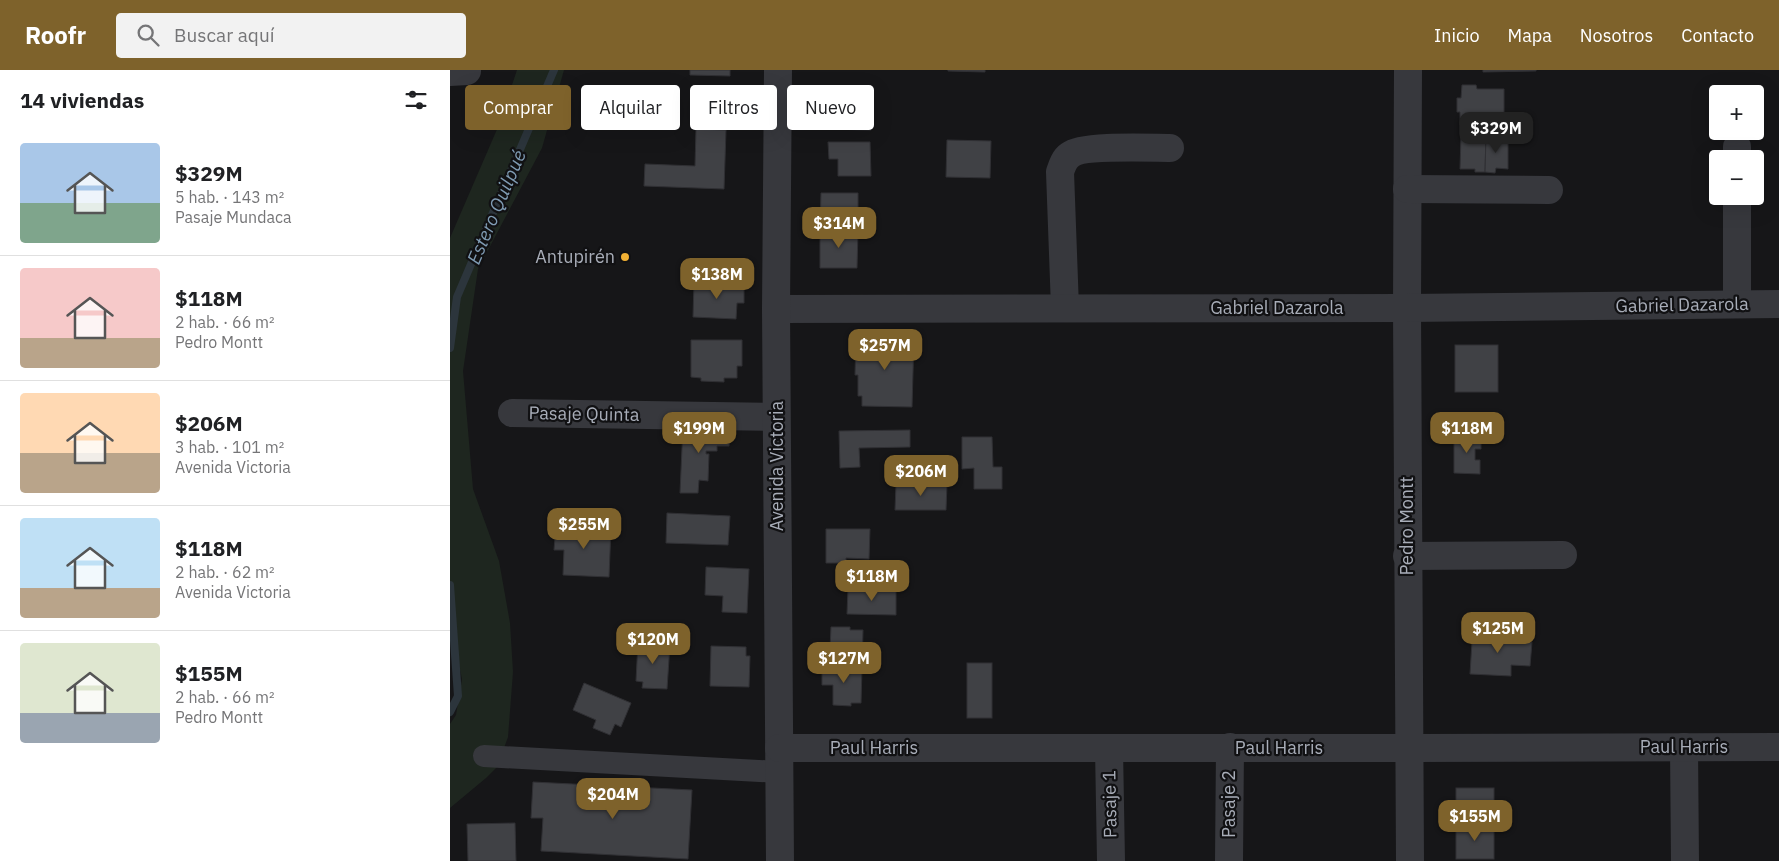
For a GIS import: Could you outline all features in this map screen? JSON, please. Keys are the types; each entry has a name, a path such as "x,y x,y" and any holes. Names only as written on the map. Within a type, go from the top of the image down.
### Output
{"street":[{"name":"Avenida Victoria","path":"778,70 776,417 780,861"},
{"name":"Pedro Montt","path":"1408,70 1407,308 1410,861"},
{"path":"1065,308 1060,172 1063,162 1070,155 1086,149 1170,148"},
{"path":"1407,189 1549,190"},
{"path":"1737,205 1737,304"},
{"name":"Gabriel Dazarola","path":"776,309 1407,308 1779,304"},
{"name":"Pasaje Quinta","path":"512,413 776,417"},
{"path":"1408,556 1563,555"},
{"name":"Pasaje 2","path":"1229,861 1230,747"},
{"path":"1684,747 1685,861"},
{"name":"Paul Harris","path":"779,760 1109,748 1779,747"},
{"name":"Pasaje 1","path":"1109,748 1111,861"},
{"path":"484,756 779,760"}],"shaded area":[{"path":"517,70 564,70 560,85 512,85"},
{"path":"497,130 547,130 542,148 478,269 463,371 473,489 499,561 510,623 513,672 508,737 497,767 450,808 450,724 456,715 462,679 450,623 450,238"}],"building":[{"path":"690,70 730,70 730,76 690,75"},
{"path":"985,70 985,72 948,71"},
{"path":"1483,70 1536,70 1536,71 1483,72"},
{"path":"1462,85 1476,85 1477,89 1504,89 1504,121 1480,121 1480,126 1460,125 1460,112 1457,112 1457,98 1461,98"},
{"path":"696,130 726,130 724,189 644,186 645,164 695,166"},
{"path":"1461,136 1486,136 1485,172 1475,172 1475,169 1460,169"},
{"path":"1486,136 1508,137 1508,169 1496,168 1495,173 1485,172"},
{"path":"947,140 991,141 990,178 946,177"},
{"path":"828,142 870,142 871,176 838,176 838,159 829,159"},
{"path":"821,193 858,193 858,231 820,231"},
{"path":"820,231 858,231 857,268 820,268"},
{"path":"694,282 744,284 744,303 737,303 736,319 693,317"},
{"path":"856,336 914,337 912,407 862,406 862,396 858,396 858,375 855,375"},
{"path":"691,340 742,340 742,366 737,366 737,378 724,378 724,382 701,381 701,378 691,377"},
{"path":"1455,345 1498,345 1498,392 1455,392"},
{"path":"683,426 730,428 729,446 717,446 717,451 706,451 706,454 709,454 708,481 699,480 698,493 680,493"},
{"path":"910,430 910,447 859,448 860,467 840,468 839,431"},
{"path":"1454,434 1481,434 1481,449 1475,449 1475,460 1480,460 1480,474 1454,473"},
{"path":"962,437 992,437 993,467 1002,467 1002,489 974,489 974,468 962,469"},
{"path":"896,484 947,484 946,510 895,510"},
{"path":"667,513 730,516 728,545 666,543"},
{"path":"556,524 611,527 609,577 563,575 564,550 554,550"},
{"path":"826,529 870,529 869,559 846,558 846,563 826,563"},
{"path":"706,567 749,569 747,613 722,612 723,596 705,595"},
{"path":"848,589 896,589 896,615 847,614"},
{"path":"831,627 850,627 850,630 863,630 862,668 822,667 823,650 830,650"},
{"path":"1476,629 1492,630 1491,642 1498,642 1499,633 1518,634 1517,642 1532,642 1530,666 1511,665 1511,676 1470,674 1472,642 1475,643"},
{"path":"638,642 670,644 667,689 642,688 643,682 636,681"},
{"path":"711,646 746,647 746,656 750,656 749,687 710,686"},
{"path":"967,663 992,663 992,718 967,718"},
{"path":"822,667 862,668 861,703 851,703 851,706 833,705 833,685 822,685"},
{"path":"584,683 631,703 621,727 615,724 610,735 593,728 596,720 573,710"},
{"path":"533,782 692,790 688,859 541,851 543,818 531,818"},
{"path":"1456,788 1494,788 1494,825 1456,825"},
{"path":"515,823 516,861 468,861 467,824"},
{"path":"1456,825 1494,825 1494,859 1456,859"}],"waterway":[{"name":"Estero Quilpué","path":"450,348 457,297 554,70"},
{"name":"Estero Quilpué","path":"450,585 458,696 450,712"}],"place":[{"name":"Antupirén","path":"625,257"}]}
